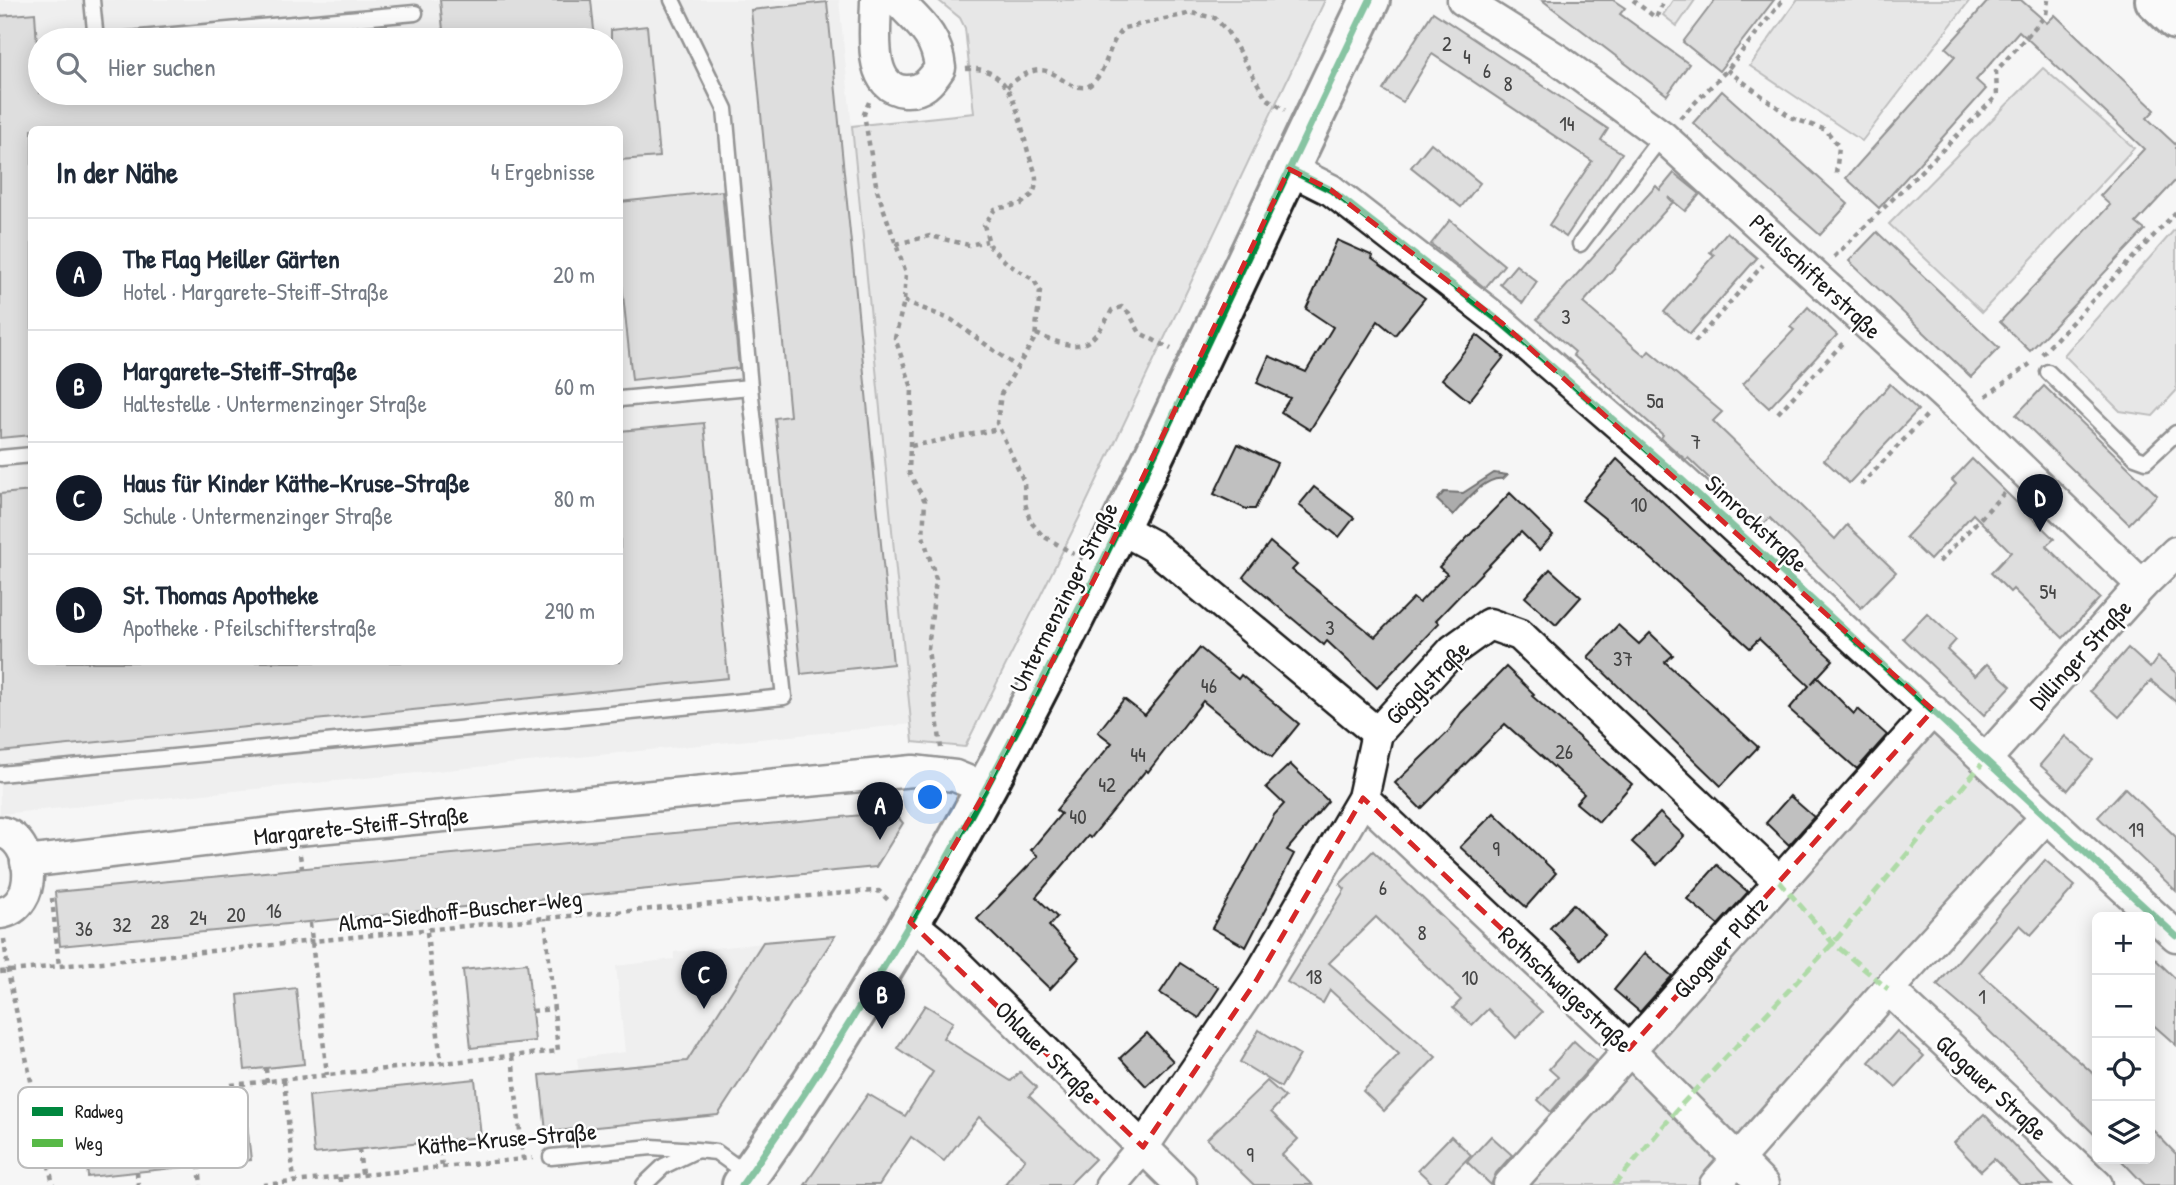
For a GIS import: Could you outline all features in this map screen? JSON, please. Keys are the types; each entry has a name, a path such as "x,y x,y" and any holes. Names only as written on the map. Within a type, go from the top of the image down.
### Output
{"street":[{"path":"876,0 876,57 880,75 896,90 916,92 940,68 938,47 928,32 897,0"},
{"name":"Untermenzinger Straße","path":"746,1180 873,990 987,789 1120,528 1370,0"},
{"name":"Pfeilschifterstraße","path":"1464,0 1560,61 1662,136 1782,243 2142,584"},
{"path":"2155,0 2176,20"},
{"name":"Simrockstraße","path":"1289,169 1331,190 1503,324 1680,478 2176,936"},
{"path":"1120,528 1153,546 1377,733"},
{"name":"Dillinger Straße","path":"1986,759 2142,584 2176,552"},
{"name":"Gögglstraße","path":"1111,1185 1143,1147 1256,981 1363,798 1377,733 1453,650 1489,624 1520,635 1779,881"},
{"name":"Glogauer Platz","path":"1509,1185 1933,710"},
{"name":"Margarete-Steiff-Straße","path":"37,862 297,830 913,771 941,774 987,789"},
{"name":"Rothschwaigestraße","path":"1363,798 1629,1049 1763,1185"},
{"path":"1715,1185 1888,989 2047,816"},
{"path":"0,832 14,835 37,862 23,902 13,911 1,913"},
{"name":"Ohlauer Straße","path":"910,922 938,945 1181,1185"},
{"name":"Glogauer Straße","path":"1888,989 2097,1185"}],"lane":[{"path":"92,0 95,28"},
{"path":"0,774 784,697 750,387 725,109 672,0"},
{"path":"250,28 415,13"},
{"path":"1580,244 1662,136"},
{"path":"2048,372 2135,457 2146,461 2176,433"},
{"path":"623,399 750,387"},
{"path":"0,458 28,455"},
{"name":"Käthe-Kruse-Straße","path":"551,1157 652,1147 716,1152 746,1180"},
{"path":"644,1185 664,1166 696,1150"}],"path":[{"path":"1633,0 1656,18 1664,0"},
{"path":"1662,136 1727,70 1783,0"},
{"path":"1815,274 1997,96 1996,71 2046,15 2048,0"},
{"path":"1007,87 1027,74 1043,71 1077,87 1087,87 1100,74 1115,37 1124,28 1199,13 1215,18 1227,31 1266,98 1311,121"},
{"path":"937,73 979,69 997,77 1007,87 1018,110 1037,182 1027,200 1013,206 1000,206 990,213 984,225 987,241 997,255 1038,285 1036,334 997,405 999,429 1024,482 1026,509 1034,526 1056,544 1100,568"},
{"path":"1727,70 1792,118 1826,130 1839,147 1836,174"},
{"path":"880,75 864,114 877,190 906,273 904,300 895,338 912,388 909,473 925,501 923,536 936,579 928,649 940,720 941,774"},
{"path":"1861,485 1954,404 2037,360 2176,212"},
{"path":"896,244 930,236 969,245 987,241"},
{"path":"1695,342 1782,243"},
{"path":"904,300 952,320 1017,367"},
{"path":"1036,334 1068,344 1089,342 1101,333 1112,310 1122,307 1145,337 1200,362"},
{"path":"1779,413 1864,320"},
{"path":"911,446 999,429"},
{"path":"1939,562 2024,472"},
{"path":"37,862 59,967"},
{"path":"1,913 8,971 32,1087"},
{"path":"231,1086 558,1051 545,918"},
{"path":"310,923 327,1076"},
{"path":"427,932 441,1063"},
{"path":"532,1011 554,1009"},
{"path":"512,1056 523,1159"},
{"path":"266,1068 267,1082"},
{"path":"284,1080 294,1181"},
{"path":"439,1141 442,1167"},
{"path":"359,1149 362,1174"},
{"path":"137,1172 138,1185"},
{"path":"340,1177 341,1185"}],"highlighted area":[{"path":"1289,169 1331,190 1503,324 1933,710 1629,1049 1363,798 1256,981 1143,1147 910,922 987,789 1100,568"}],"shaded area":[{"path":"0,0 839,0 912,724 0,814"},
{"path":"938,0 1325,0 1079,518 965,747 913,742 852,126 974,113 965,28 960,18"},
{"path":"1673,0 1695,0 1677,26 1663,15"},
{"path":"1797,0 1970,0 1862,141 1750,66"},
{"path":"2043,68 2134,148 1982,312 1889,224"},
{"path":"2176,228 2176,391 2153,416 2120,411 2064,355"},
{"path":"1494,473 1507,475 1482,486 1453,515 1437,500 1444,492 1463,493"},
{"path":"1932,721 2037,820 1705,1185 1526,1185"},
{"path":"835,936 718,1115 586,1128 577,1058 625,1052 616,966 674,959 674,952"}],"building":[{"path":"440,0 591,0 594,28 443,28"},
{"path":"1542,0 1613,0 1625,8 1620,14 1689,64 1667,95"},
{"path":"1715,0 1774,0 1719,71 1683,42"},
{"path":"1989,0 2021,0 2047,23 2055,15 2155,110 2147,118 2176,145 2176,180 2136,223 2145,230 2030,351 2000,322 2110,205 2100,196 2144,149 2019,31 1976,80 1986,89 1879,208 1846,178 1955,56 1946,48"},
{"path":"827,2 893,664 801,674 775,418 790,416 751,10"},
{"path":"1433,12 1608,129 1601,140 1622,153 1566,237 1549,225 1592,161 1432,54 1403,102 1383,90"},
{"path":"35,13 36,28 28,28 28,105 623,105 623,29 647,26 659,157 623,160 623,126 28,126 28,435 0,438 0,16"},
{"path":"1722,91 1848,204 1820,235 1693,123"},
{"path":"1431,143 1480,183 1461,207 1411,167"},
{"path":"1674,173 1700,194 1685,211 1668,197 1673,202 1583,303 1645,356 1649,351 1722,412 1713,421 1835,539 1847,525 1896,572 1861,608 1770,518 1760,527 1688,458 1686,460 1661,438 1663,435 1573,355 1575,352 1537,319 1656,186 1660,190"},
{"path":"722,191 739,368 632,380 623,294 623,202"},
{"path":"1450,220 1504,265 1485,288 1431,244"},
{"path":"1727,232 1757,258 1690,334 1664,312 1714,255 1710,252"},
{"path":"1877,232 1999,348 1971,377 1849,261"},
{"path":"1337,240 1373,256 1372,259 1425,298 1395,335 1378,321 1310,430 1281,412 1290,398 1257,383 1269,356 1306,372 1333,327 1306,309"},
{"path":"1516,265 1537,282 1523,303 1500,284"},
{"path":"1808,307 1837,335 1769,408 1743,384 1794,330 1790,327"},
{"path":"1477,335 1504,357 1469,401 1442,379"},
{"path":"1890,384 1918,410 1849,483 1824,460"},
{"path":"2044,386 2157,495 2129,524 2016,415"},
{"path":"704,423 728,678 0,752 0,494 28,491 28,665 623,665 623,431"},
{"path":"1238,444 1277,463 1255,509 1246,509 1214,494"},
{"path":"1617,459 1833,660 1817,677 1854,714 1858,709 1887,735 1857,769 1789,709 1809,686 1759,639 1750,648 1623,533 1582,500"},
{"path":"1972,459 2054,539 2046,546 2100,598 2063,638 2013,589 2010,592 1991,573 2011,552 1973,514 1930,560 1906,537 1956,484 1952,480"},
{"path":"1314,487 1354,518 1339,537 1299,505"},
{"path":"1510,493 1553,535 1539,550 1521,532 1436,620 1439,623 1377,688 1327,641 1324,645 1243,577 1270,542 1297,565 1292,570 1375,637 1413,598 1419,603 1447,574 1439,567"},
{"path":"1550,569 1581,597 1556,625 1525,597"},
{"path":"1927,613 1956,640 1947,650 1975,676 1987,664 2011,686 1984,715 1903,638"},
{"path":"1618,625 1639,644 1650,633 1673,655 1665,662 1758,747 1721,786 1588,657"},
{"path":"1200,648 1238,679 1241,675 1299,724 1272,757 1203,701 1148,772 1146,770 1091,838 1088,836 1036,897 1057,917 1049,926 1079,958 1050,989 977,919 1038,856 1031,850 1061,814 1056,810 1112,743 1098,732 1124,699 1145,715"},
{"path":"2128,648 2150,668 2158,657 2176,673 2176,702 2151,681 2119,717 2090,691"},
{"path":"1506,667 1534,694 1532,696 1632,784 1599,822 1576,803 1584,794 1505,724 1421,809 1395,783 1448,732 1461,713"},
{"path":"2065,736 2093,760 2068,790 2040,765"},
{"path":"1290,764 1328,801 1287,850 1294,854 1246,947 1212,928 1274,815 1284,804 1266,787"},
{"path":"2125,788 2176,837 2176,891 2098,817"},
{"path":"1790,796 1814,817 1789,845 1766,823"},
{"path":"894,812 903,823 876,867 60,946 55,892"},
{"path":"1494,813 1556,873 1526,907 1460,847"},
{"path":"1660,813 1684,836 1657,865 1632,842"},
{"path":"1373,851 1542,1012 1516,1038 1488,1009 1472,1025 1453,1008 1461,1000 1376,917 1329,963 1436,1057 1384,1111 1363,1091 1399,1054 1330,990 1323,1003 1287,982 1345,889 1340,884"},
{"path":"2045,860 2075,886 2031,935 2020,925 1979,972 2092,1073 2092,1132 1978,1020 1937,985"},
{"path":"1717,865 1748,892 1718,925 1687,899"},
{"path":"1573,904 1605,935 1581,959 1550,928"},
{"path":"835,936 718,1115 546,1132 540,1075 687,1061 763,942"},
{"path":"1645,953 1672,976 1640,1012 1614,990"},
{"path":"2155,959 2176,979 2176,1045 2155,1026"},
{"path":"527,963 535,1041 471,1048 463,970"},
{"path":"1180,963 1219,988 1199,1018 1160,993"},
{"path":"296,988 304,1064 245,1070 238,995"},
{"path":"925,1005 953,1022 943,1038 1011,1081 1020,1072 1037,1088 1029,1096 1095,1159 1069,1185 1004,1185 1025,1159 979,1117 944,1161 911,1137 879,1185 805,1185 868,1094 905,1116 933,1072 897,1048"},
{"path":"1259,1030 1300,1055 1281,1087 1240,1062"},
{"path":"1897,1031 1924,1056 1896,1087 1869,1062"},
{"path":"1147,1033 1173,1061 1146,1086 1120,1058"},
{"path":"1574,1041 1596,1061 1551,1112 1538,1100 1558,1077 1549,1069"},
{"path":"475,1079 481,1137 314,1154 309,1096"},
{"path":"1267,1081 1285,1097 1271,1112 1298,1139 1282,1155 1312,1185 1254,1185 1207,1139"},
{"path":"1984,1114 2052,1185 2020,1185 1994,1159 1981,1171 1954,1143"},
{"path":"2155,1132 2176,1154 2176,1185 2145,1185 2125,1164 2155,1164"},
{"path":"248,1133 251,1160 248,1160"},
{"path":"1451,1136 1471,1155 1442,1185 1434,1185 1418,1170"},
{"path":"1491,1136 1512,1155 1496,1173 1491,1185 1467,1162"},
{"path":"87,1168 174,1168 88,1177"}],"marked path":[{"path":"1614,1185 1682,1104 1833,943 1986,759"},
{"path":"1779,881 1833,943 1888,989"}],"cycle path":[{"path":"742,1185 836,1045 922,902 1004,755 1154,455 1370,0"},
{"path":"1289,169 1331,190 1503,324 1680,478 2176,936"}],"place":[{"name":"St. Thomas Apotheke","path":"2040,532"},
{"name":"The Flag Meiller Gärten","path":"880,840"},
{"name":"Haus für Kinder Käthe-Kruse-Straße","path":"704,1009"},
{"name":"Margarete-Steiff-Straße","path":"882,1029"}]}
